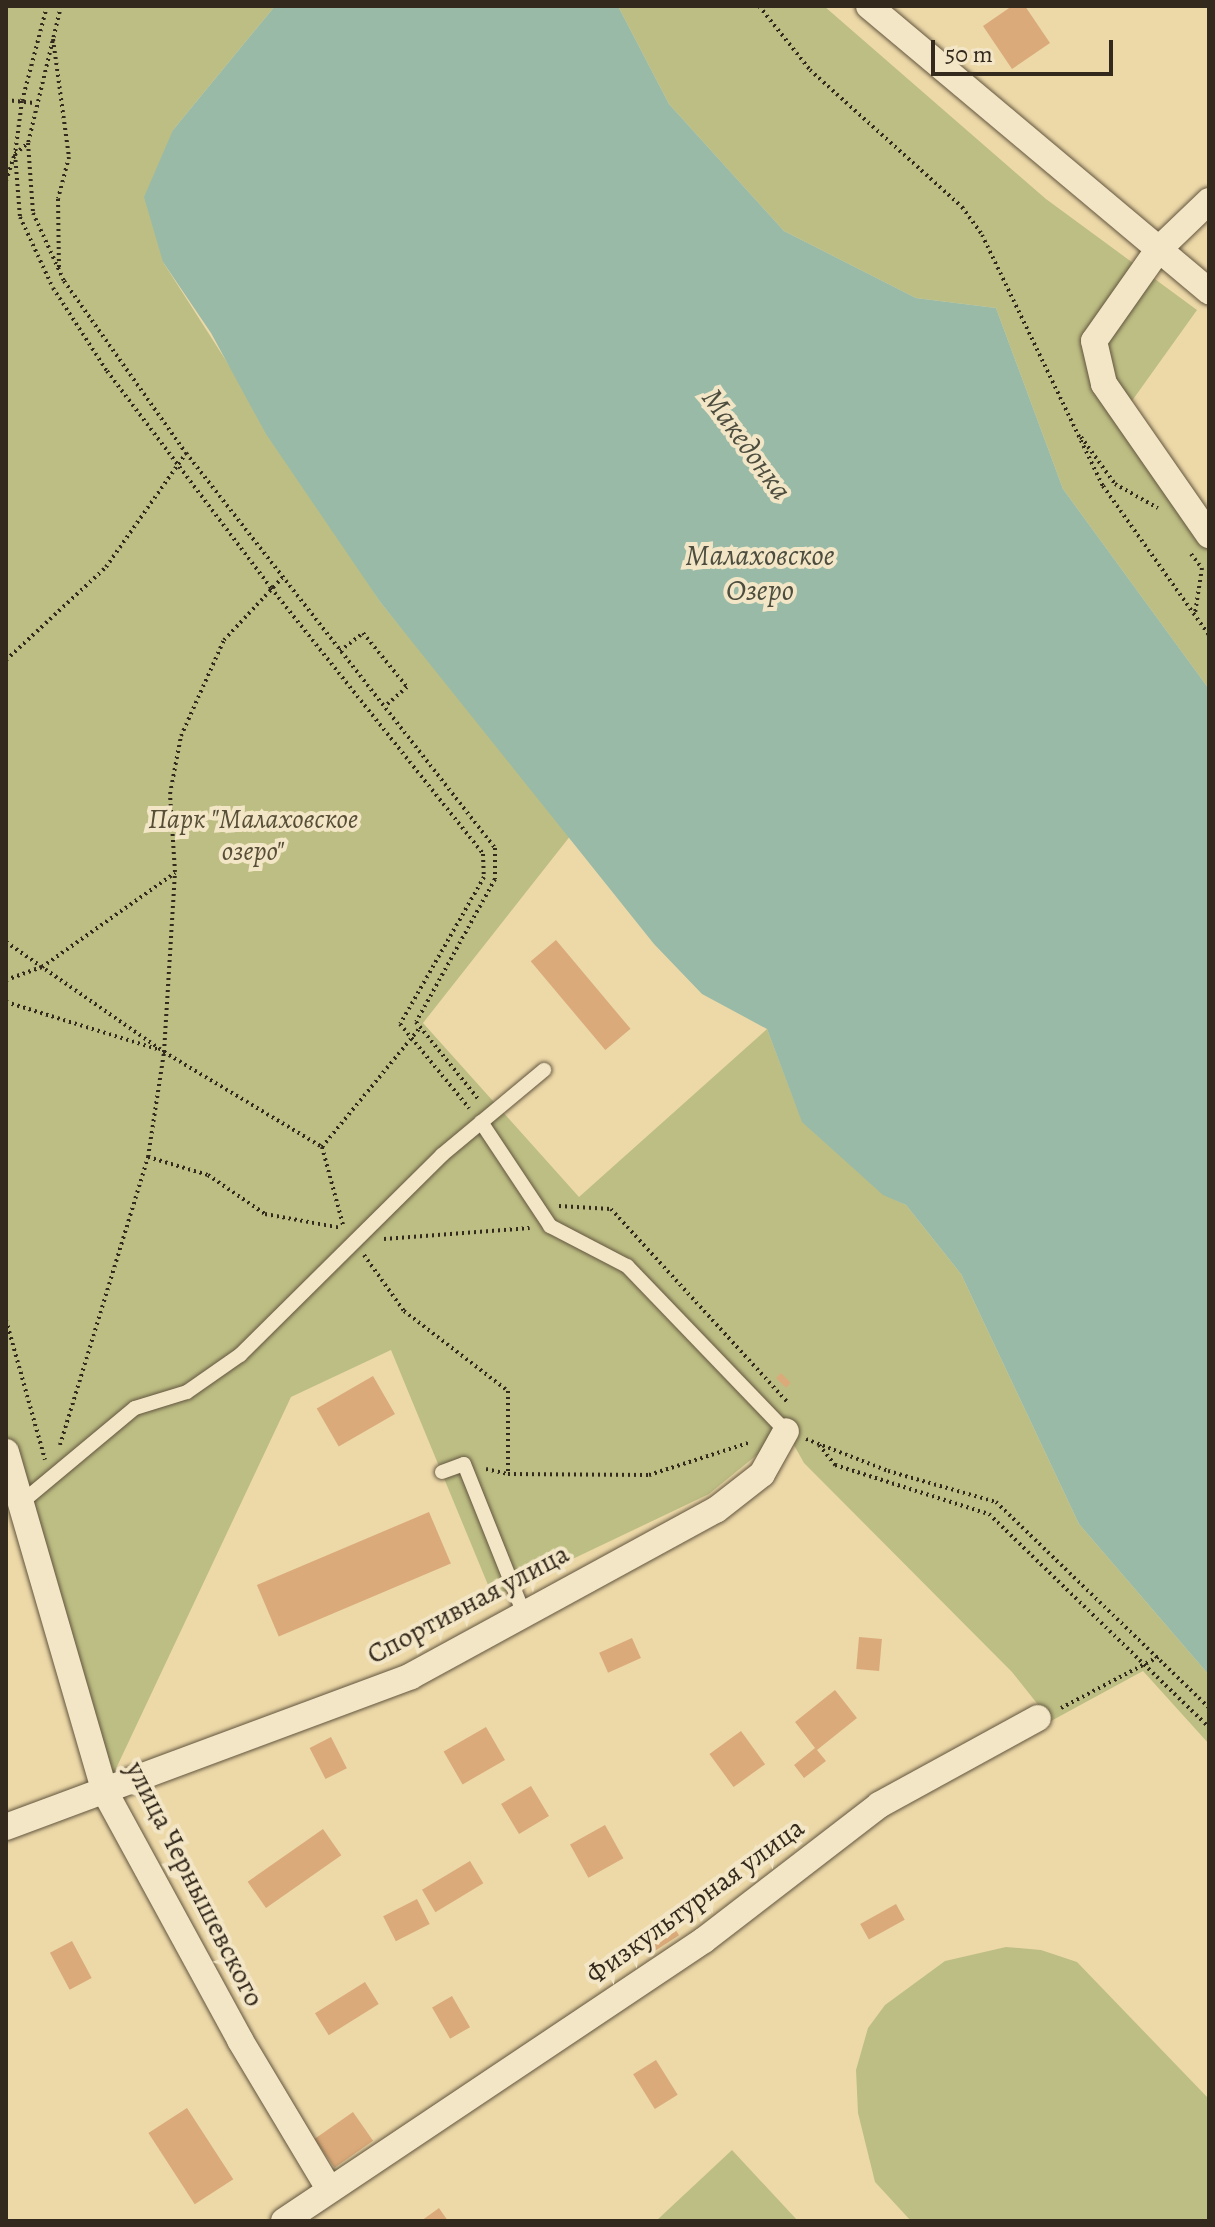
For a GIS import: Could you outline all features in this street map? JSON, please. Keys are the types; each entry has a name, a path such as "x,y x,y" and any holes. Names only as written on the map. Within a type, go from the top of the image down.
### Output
{"street":[{"path":"869,6 1209,291"},
{"path":"1197,540 1104,384 1094,341 1158,250 1209,201"},
{"name":"Спортивная улица","path":"6,1827 411,1676 716,1510 762,1474 794,1423"},
{"name":"улица Чернышевского","path":"6,1452 14,1504 105,1792 240,2040 329,2189"},
{"name":"Физкультурная улица","path":"284,2221 704,1940 879,1805 1038,1718"}],"lane":[{"path":"14,1504 135,1408 187,1392 240,1355 353,1241 485,1118 544,1070"},
{"path":"485,1118 550,1226 627,1266 794,1423"},
{"path":"442,1472 464,1464 524,1614"}],"path":[{"path":"6,181 15,154 22,101 47,6"},
{"path":"61,6 34,103 28,143 33,213 59,270 118,362 186,453 495,848 495,879 417,1018 419,1029 485,1118"},
{"path":"759,6 810,70 962,207 982,235 1103,486 1209,635"},
{"path":"53,37 69,157 58,199 59,270"},
{"path":"6,100 34,103"},
{"path":"15,154 28,143"},
{"path":"15,154 20,217 53,288 176,462 271,588 483,854 484,877 400,1024 411,1040 485,1118"},
{"path":"1074,428 1115,484 1144,498 1168,522"},
{"path":"6,660 106,567 176,462 186,453"},
{"path":"1195,615 1202,568 1197,540"},
{"path":"50,1478 148,1157 164,1052 175,872 170,794 181,736 224,640 282,578"},
{"path":"340,651 363,633 407,687 384,707"},
{"path":"6,980 42,967 175,872"},
{"path":"6,942 164,1052 322,1147 343,1229 265,1214 208,1175 148,1157"},
{"path":"6,1002 164,1052"},
{"path":"322,1147 419,1029"},
{"path":"353,1241 550,1226 567,1228 554,1209 564,1203 611,1209 794,1423 817,1443 835,1465 989,1514 1209,1727"},
{"path":"353,1241 404,1311 508,1391 508,1474"},
{"path":"6,1320 50,1478"},
{"path":"794,1423 817,1443 888,1471 996,1502 1209,1708"},
{"path":"464,1464 508,1474 649,1475 794,1423"},
{"path":"1038,1718 1091,1695 1143,1662 1158,1657"}],"green space":[{"name":"Парк \"Малаховское озеро\"","path":"6,6 275,6 173,130 163,262 381,603 571,835 423,1023 579,1197 767,1029 796,1105 889,1197 906,1205 961,1274 1079,1524 1209,1675 1209,1744 1143,1671 1051,1721 1012,1672 804,1463 786,1431 709,1494 493,1597 391,1350 291,1397 105,1792 6,1452"},
{"path":"618,6 824,6 1046,199 1197,310 1119,419 1209,547 1209,689 1063,489 996,308 916,298 784,231 669,104"},
{"path":"1006,1947 1041,1950 1077,1962 1209,2099 1209,2221 911,2221 875,2182 858,2113 856,2070 868,2028 885,2005 945,1961"},
{"path":"732,2150 798,2221 656,2221"}],"water":[{"name":"Малаховское Озеро","path":"275,6 618,6 669,104 784,231 916,298 996,308 1063,489 1209,689 1209,1675 1079,1524 961,1274 906,1205 883,1195 802,1122 767,1029 702,994 654,944 381,603 266,434 211,333 163,262 144,197 173,130"}],"building":[{"path":"1012,6 1025,6 1050,43 1012,69 983,26"},
{"path":"556,940 631,1029 605,1050 531,961"},
{"path":"781,1373 791,1383 786,1388 776,1378"},
{"path":"373,1376 395,1414 339,1447 317,1408"},
{"path":"429,1512 451,1564 279,1637 257,1585"},
{"path":"859,1637 882,1639 879,1671 856,1669"},
{"path":"632,1638 641,1658 608,1673 599,1653"},
{"path":"835,1690 857,1718 817,1750 826,1761 804,1778 794,1765 815,1748 795,1722"},
{"path":"486,1727 505,1760 463,1784 444,1752"},
{"path":"741,1731 765,1764 734,1787 709,1754"},
{"path":"331,1737 347,1768 326,1779 310,1748"},
{"path":"531,1786 549,1816 519,1834 501,1804"},
{"path":"605,1825 623,1858 588,1878 570,1844"},
{"path":"323,1829 341,1855 266,1908 248,1882"},
{"path":"470,1861 483,1883 435,1912 422,1890"},
{"path":"417,1899 430,1924 396,1941 383,1916"},
{"path":"896,1904 905,1920 869,1940 860,1924"},
{"path":"666,1915 679,1935 653,1952 640,1932"},
{"path":"72,1941 92,1978 70,1990 50,1953"},
{"path":"365,1982 379,2004 329,2035 315,2013"},
{"path":"452,1996 470,2027 450,2039 432,2007"},
{"path":"656,2060 678,2095 655,2109 633,2074"},
{"path":"187,2108 233,2179 195,2204 148,2133"},
{"path":"353,2112 373,2141 335,2168 314,2139"},
{"path":"439,2208 448,2221 421,2221"}],"water label":[{"name":"Македонка","path":"747,444"}]}
